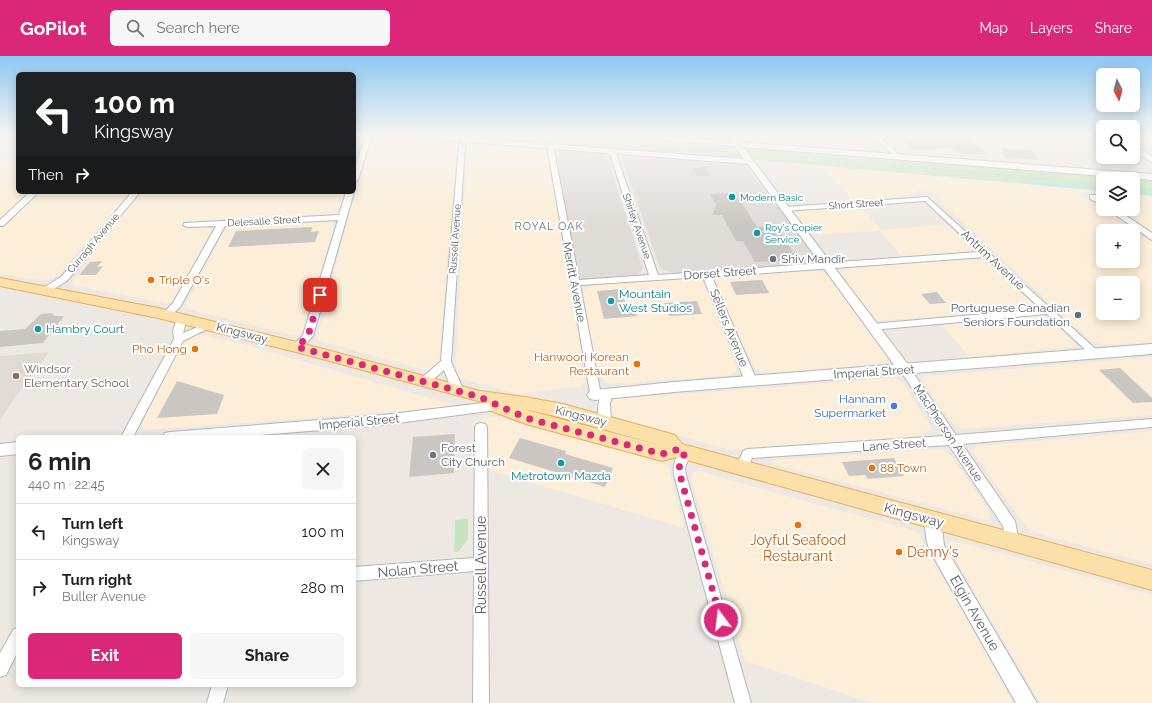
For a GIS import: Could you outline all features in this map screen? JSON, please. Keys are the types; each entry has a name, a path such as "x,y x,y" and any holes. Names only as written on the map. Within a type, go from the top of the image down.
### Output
{"main road":[{"name":"Kingsway","path":"0,282 182,318 297,347 458,392 480,397 525,403 605,422 668,440 680,451"},
{"name":"Imperial Street","path":"601,394 1152,349"},
{"name":"Kingsway","path":"480,397 526,418 662,454 680,451 1152,580"},
{"name":"Imperial Street","path":"499,406 525,403"}],"street":[{"name":"Russell Avenue","path":"458,392 446,362 460,166"},
{"name":"Merritt Avenue","path":"554,166 574,282 604,403 605,422"},
{"name":"Shirley Avenue","path":"617,166 654,278"},
{"name":"MacPherson Avenue","path":"753,166 904,370 1010,524 1012,542"},
{"path":"1021,166 1152,177"},
{"path":"0,224 33,194"},
{"name":"Curragh Avenue","path":"46,290 64,279 134,194"},
{"path":"297,347 308,336 349,194"},
{"name":"Short Street","path":"785,209 927,199"},
{"name":"Antrim Avenue","path":"927,199 1095,353"},
{"path":"1121,216 1152,237"},
{"name":"Delesalle Street","path":"187,225 342,217"},
{"path":"166,315 177,305 222,224"},
{"name":"Dorset Street","path":"574,282 654,278 986,254"},
{"name":"Sellers Avenue","path":"707,274 751,381"},
{"path":"872,326 1048,311"},
{"path":"128,435 179,339 178,331 182,318"},
{"path":"179,339 210,325"},
{"path":"423,382 446,362"},
{"name":"Imperial Street","path":"195,435 383,420 499,406"},
{"name":"Lane Street","path":"742,468 747,454 952,440 1152,423"},
{"name":"Russell Avenue","path":"481,428 481,703"},
{"path":"0,450 16,448"},
{"path":"680,451 680,475 743,703"},
{"name":"Elgin Avenue","path":"933,520 936,546 1027,703"},
{"name":"Nolan Street","path":"356,574 481,564"},
{"path":"0,669 16,639"},
{"path":"215,703 219,687"}],"shaded area":[{"path":"0,166 16,166 16,194 30,194 0,221"},
{"path":"365,166 455,166 439,363 433,370 426,370 316,340"},
{"path":"466,166 551,166 585,381 582,386 518,394 461,379 455,374"},
{"path":"557,166 610,166 643,269 633,277 582,279 578,276"},
{"path":"625,166 746,166 775,205 781,208 818,262 816,264 677,274 660,268"},
{"path":"821,166 1096,190 1096,193 1087,191 1082,193 1082,196 1096,205 1096,216 1112,216 1124,224 1096,224 1096,268 1140,268 1140,235 1152,243 1152,342 1105,345 1091,341 941,203 940,198 935,193 918,190 908,196 854,201"},
{"path":"36,194 130,194 94,238 81,248 58,276 50,279 40,280 0,274 0,228"},
{"path":"137,194 344,194 338,211 332,214 195,221 192,227 208,227 212,231 172,302 169,304 72,285 73,280 95,253 94,248"},
{"path":"1140,195 1152,196 1152,232 1128,216 1140,216"},
{"path":"860,206 882,230 948,224 972,248 960,254 903,258 879,231 809,235 792,213 797,210"},
{"path":"331,220 334,223 330,242 303,330 299,334 292,335 184,308 225,230 229,227"},
{"path":"961,258 989,262 1038,309 875,321 838,272 851,267"},
{"path":"808,270 822,272 829,276 877,339 887,358 886,363 769,373 761,372 755,368 733,327 715,280 718,277 724,276"},
{"path":"691,278 699,279 706,285 726,333 737,368 736,372 726,376 611,384 604,381 598,372 581,295 582,291 590,286 598,284"},
{"path":"1043,315 1074,342 1075,347 969,357 941,324"},
{"path":"199,334 243,344 457,406 435,409 145,430 142,426 145,417 179,348 185,340"},
{"name":"Windsor Elementary School","path":"49,352 16,396 0,420 0,356"},
{"path":"1152,357 1152,415 963,429 951,422 922,381 922,379 926,376"},
{"path":"895,378 902,382 931,426 929,431 907,438 775,449 731,450 616,419 610,413 609,403 615,399"},
{"path":"496,417 665,462 668,465 684,528 489,470 488,427 481,427 481,419"},
{"path":"1152,431 1152,564 1029,531 972,451 977,446"},
{"path":"937,449 943,450 950,454 989,511 990,519 986,520 774,464 771,460"},
{"path":"697,471 915,531 919,534 1013,703 872,703 745,661 691,479 693,472"},
{"path":"950,541 956,541 1152,595 1152,703 1040,703 948,547"}],"green space":[{"path":"831,166 974,166 1096,176 1096,190"},
{"path":"1140,179 1152,180 1152,196 1140,195"},
{"path":"468,519 468,539 458,552 454,552 455,520"}],"building":[{"path":"705,167 710,176 697,176 693,168"},
{"path":"736,193 757,227 777,226 798,261 755,262 743,241 736,241 722,215 712,215 716,205 710,194"},
{"path":"312,227 311,232 319,231 315,242 228,247 236,231"},
{"path":"102,261 97,267 103,266 96,275 79,275 90,262"},
{"path":"762,280 769,293 736,295 730,282"},
{"name":"Mountain West Studios","path":"621,289 627,308 635,308 637,316 604,319 597,291"},
{"path":"937,292 946,303 930,304 921,294"},
{"path":"697,301 702,314 669,316 664,303"},
{"name":"Hambry Court","path":"52,313 51,314 55,314 53,316 64,316 43,343 0,347 0,331 25,329 41,314"},
{"path":"1120,368 1152,398 1152,402 1133,403 1099,370"},
{"path":"177,381 224,395 217,414 157,418"},
{"name":"Forest City Church","path":"455,434 454,473 409,477 413,437"},
{"name":"Metrotown Mazda","path":"520,438 566,451 565,454 613,468 605,487 509,458"},
{"name":"88 Town","path":"894,458 904,476 868,479 865,475 849,476 842,462"}],"waterway":[{"path":"1033,183 1092,188"},
{"path":"1140,193 1150,194"}],"railway":[{"path":"906,166 1096,184"},
{"path":"1140,189 1152,190"}],"place":[{"name":"Modern Basic","path":"732,197"},
{"name":"Roy's Copier Service","path":"757,233"},
{"name":"Shiv Mandir","path":"773,259"},
{"name":"Triple O's","path":"151,280"},
{"name":"Mountain West Studios","path":"611,301"},
{"name":"Portuguese Canadian Seniors Foundation","path":"1078,315"},
{"name":"Hambry Court","path":"38,329"},
{"name":"Pho Hong","path":"195,349"},
{"name":"Hanwoori Korean Restaurant","path":"637,364"},
{"name":"Windsor Elementary School","path":"16,376"},
{"name":"Hannam Supermarket","path":"894,406"},
{"name":"Forest City Church","path":"433,455"},
{"name":"Metrotown Mazda","path":"561,463"},
{"name":"88 Town","path":"872,468"},
{"name":"Joyful Seafood Restaurant","path":"798,525"},
{"name":"Denny's","path":"899,552"}],"district":[{"name":"ROYAL OAK","path":"549,226"}],"route":[{"path":"320,295 308,336 297,347 480,397 526,418 662,454 676,450 685,452 679,468 680,475 721,620"}]}
